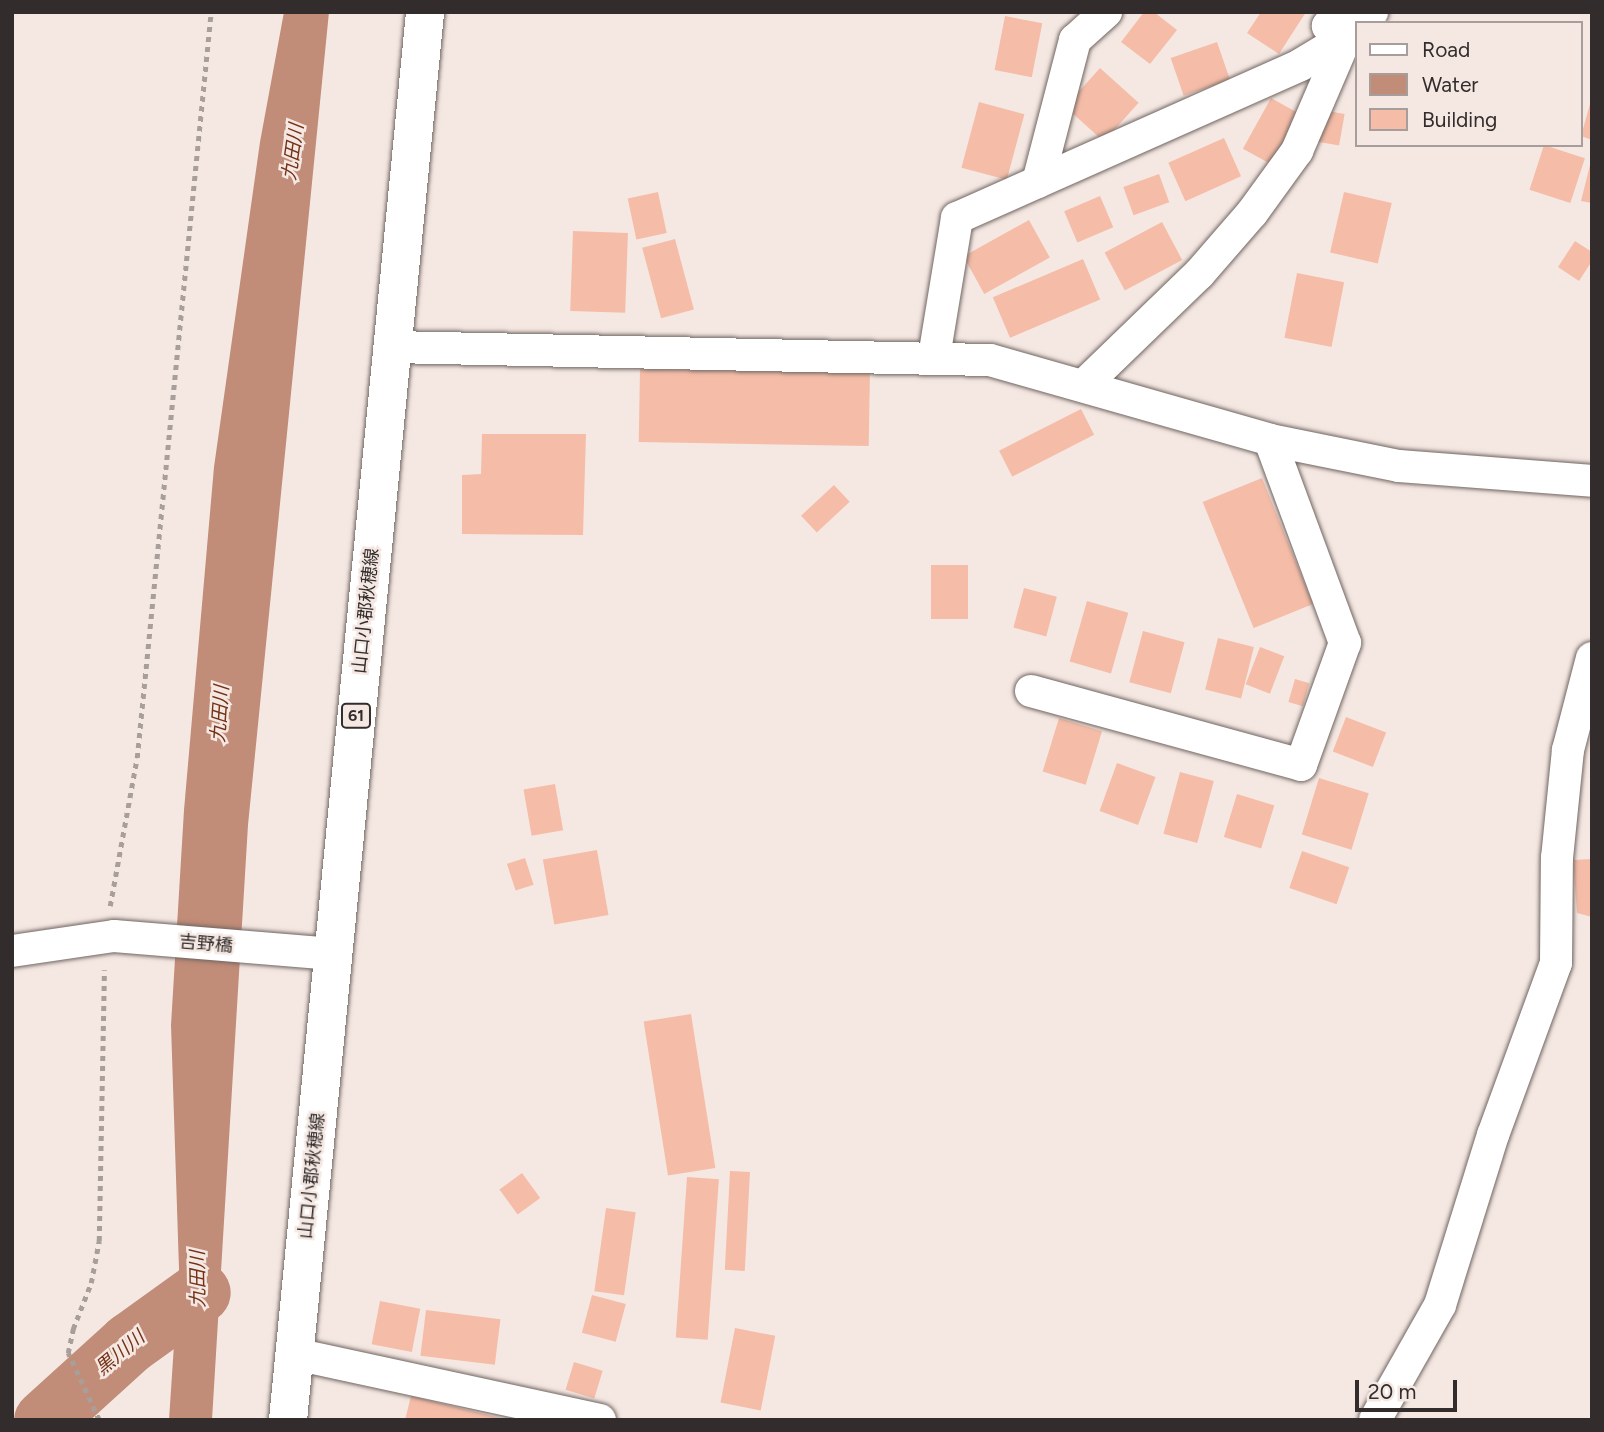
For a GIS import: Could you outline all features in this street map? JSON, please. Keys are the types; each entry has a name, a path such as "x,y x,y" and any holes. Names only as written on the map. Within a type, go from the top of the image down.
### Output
{"main road":[{"name":"山口小郡秋穂線","path":"288,1420 295,1354 316,953 392,347 425,12"}],"street":[{"path":"1038,182 1075,40 1106,12"},
{"path":"934,357 957,218 1300,65 1350,25"},
{"path":"1084,385 1199,274 1252,213 1297,150 1350,25"},
{"path":"392,347 990,360 1269,440 1399,466 1592,481"},
{"path":"1031,691 1301,765 1345,643 1269,440"},
{"path":"1376,1420 1440,1305 1493,1135 1556,963 1557,858 1568,750 1592,658"},
{"name":"吉野橋","path":"12,951 109,937 316,953"},
{"path":"295,1354 600,1420"}],"path":[{"path":"99,1420 68,1353 72,1329 92,1283 99,1241 109,937 137,758 211,12"}],"water":[{"name":"九田川","path":"284,12 329,12 248,825 212,1420 169,1420 179,1269 171,1025 184,810 214,467 260,142"}],"building":[{"path":"1144,12 1154,12 1177,30 1150,64 1121,42"},
{"path":"1261,12 1306,12 1279,54 1247,33"},
{"path":"1005,16 1042,23 1032,77 995,70"},
{"path":"1217,42 1230,80 1184,96 1171,58"},
{"path":"1100,68 1139,103 1104,141 1065,107"},
{"path":"1592,97 1592,140 1583,137"},
{"path":"1271,98 1302,115 1273,166 1243,149"},
{"path":"979,102 1024,114 1007,180 961,168"},
{"path":"1322,110 1345,114 1339,146 1316,142"},
{"path":"1224,138 1241,176 1185,201 1168,163"},
{"path":"1543,147 1585,158 1570,203 1529,190"},
{"path":"1592,161 1592,203 1581,201"},
{"path":"1159,174 1169,202 1134,215 1123,187"},
{"path":"658,192 667,233 636,240 628,198"},
{"path":"1344,192 1392,203 1378,263 1330,252"},
{"path":"1100,196 1113,227 1077,243 1064,211"},
{"path":"1029,220 1050,258 984,294 963,256"},
{"path":"1162,222 1182,260 1125,290 1105,253"},
{"path":"573,231 628,233 625,313 570,311"},
{"path":"675,239 694,310 661,318 642,248"},
{"path":"1575,241 1592,252 1592,261 1579,281 1558,267"},
{"path":"1083,259 1100,300 1010,338 993,297"},
{"path":"1297,273 1344,282 1332,347 1284,338"},
{"path":"640,369 870,373 869,446 639,442"},
{"path":"1081,409 1094,435 1012,477 999,451"},
{"path":"482,434 586,434 583,535 462,534 462,475 481,474"},
{"path":"1262,478 1313,604 1254,628 1203,502"},
{"path":"834,485 850,502 817,533 801,516"},
{"path":"931,565 968,565 968,619 931,619"},
{"path":"1024,588 1057,597 1046,636 1013,628"},
{"path":"1087,601 1128,613 1111,673 1070,662"},
{"path":"1143,631 1185,642 1171,693 1129,682"},
{"path":"1218,638 1254,647 1241,698 1205,689"},
{"path":"1260,647 1284,656 1270,694 1246,684"},
{"path":"1295,679 1309,683 1303,706 1288,702"},
{"path":"1346,717 1386,732 1373,767 1333,752"},
{"path":"1059,718 1102,731 1086,785 1043,772"},
{"path":"1117,763 1156,777 1138,825 1100,811"},
{"path":"1180,772 1214,781 1197,843 1163,834"},
{"path":"1319,778 1369,793 1351,850 1302,834"},
{"path":"555,784 563,830 532,836 523,790"},
{"path":"1237,794 1274,805 1261,848 1224,837"},
{"path":"597,850 608,915 554,925 543,860"},
{"path":"1302,851 1349,867 1337,904 1289,888"},
{"path":"525,858 534,885 516,891 507,864"},
{"path":"1592,859 1592,917 1577,913 1573,860"},
{"path":"691,1014 715,1168 668,1176 644,1022"},
{"path":"730,1171 750,1172 745,1271 725,1270"},
{"path":"522,1173 540,1198 518,1215 499,1189"},
{"path":"687,1177 719,1179 708,1340 676,1338"},
{"path":"606,1208 636,1212 624,1295 594,1291"},
{"path":"592,1295 626,1304 616,1342 582,1333"},
{"path":"380,1301 420,1309 412,1352 372,1344"},
{"path":"426,1310 500,1319 495,1365 420,1356"},
{"path":"735,1328 775,1336 761,1410 720,1403"},
{"path":"574,1362 603,1371 594,1399 566,1390"},
{"path":"411,1396 504,1419 504,1420 405,1420"}],"waterway":[{"name":"黒川川","path":"44,1420 129,1343 200,1292"}]}
